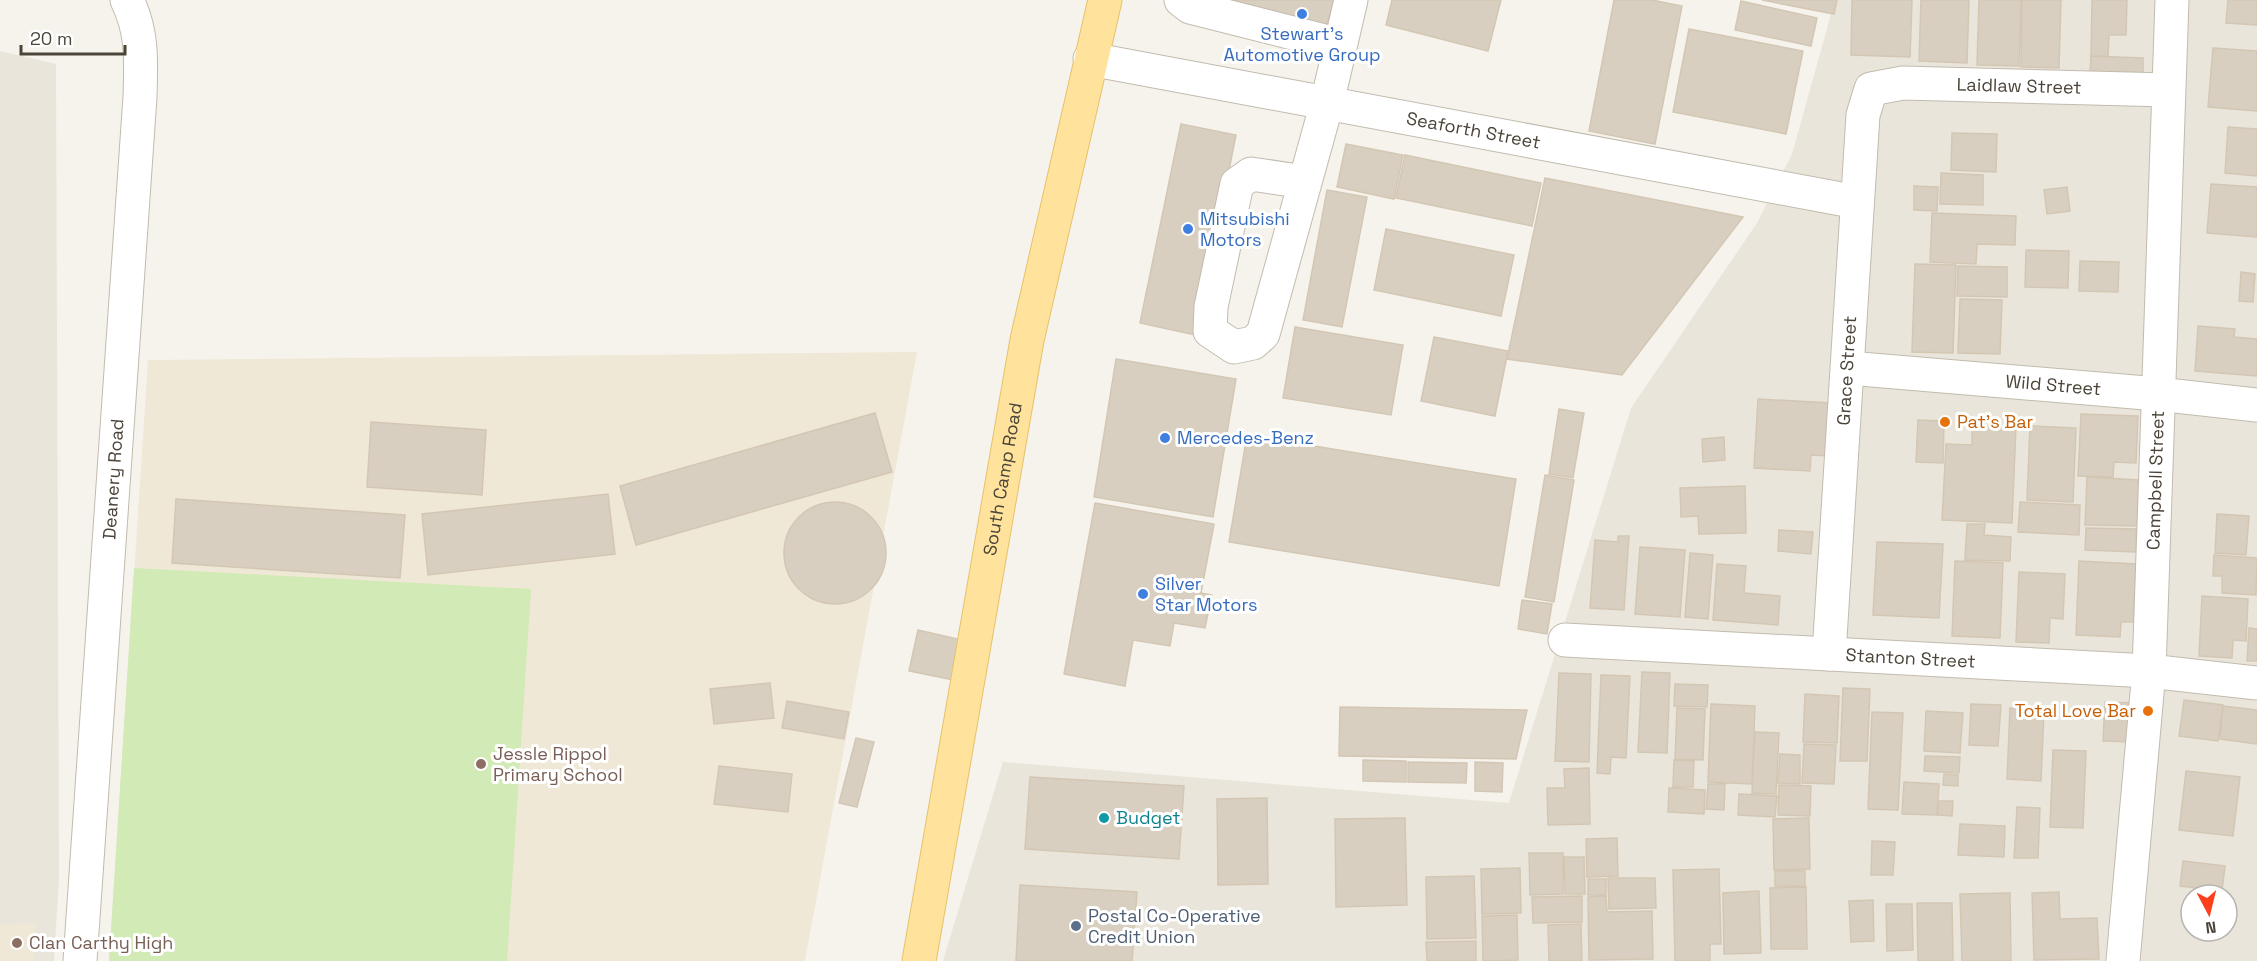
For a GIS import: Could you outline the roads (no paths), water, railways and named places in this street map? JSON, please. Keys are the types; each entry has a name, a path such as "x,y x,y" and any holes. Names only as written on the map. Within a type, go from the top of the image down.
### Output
{"main road":[{"name":"South Camp Road","path":"919,961 1027,340 1105,0"}],"street":[{"name":"Deanery Road","path":"80,961 140,97 141,45 137,19 127,0"},
{"path":"1181,0 1190,7 1340,45"},
{"path":"1305,182 1251,174 1237,184 1210,307 1210,331 1234,347 1253,343 1263,334 1327,104 1351,0"},
{"name":"Campbell Street","path":"2123,961 2150,671 2172,0"},
{"name":"Seaforth Street","path":"1090,59 1857,202"},
{"name":"Laidlaw Street","path":"1870,89 1903,83 2168,90"},
{"name":"Grace Street","path":"1829,654 1863,115 1870,89"},
{"name":"Wild Street","path":"1848,368 2158,394 2257,405"},
{"name":"Stanton Street","path":"1565,640 2150,671 2257,683"}],"place":[{"name":"Stewart's Automotive Group","path":"1302,14"},
{"name":"Mitsubishi Motors","path":"1188,229"},
{"name":"Pat's Bar","path":"1945,422"},
{"name":"Mercedes-Benz","path":"1165,438"},
{"name":"Silver Star Motors","path":"1143,594"},
{"name":"Total Love Bar","path":"2148,711"},
{"name":"Jessle Rippol Primary School","path":"481,764"},
{"name":"Budget","path":"1104,818"},
{"name":"Postal Co-Operative Credit Union","path":"1076,926"},
{"name":"Clan Carthy High","path":"17,943"}]}
